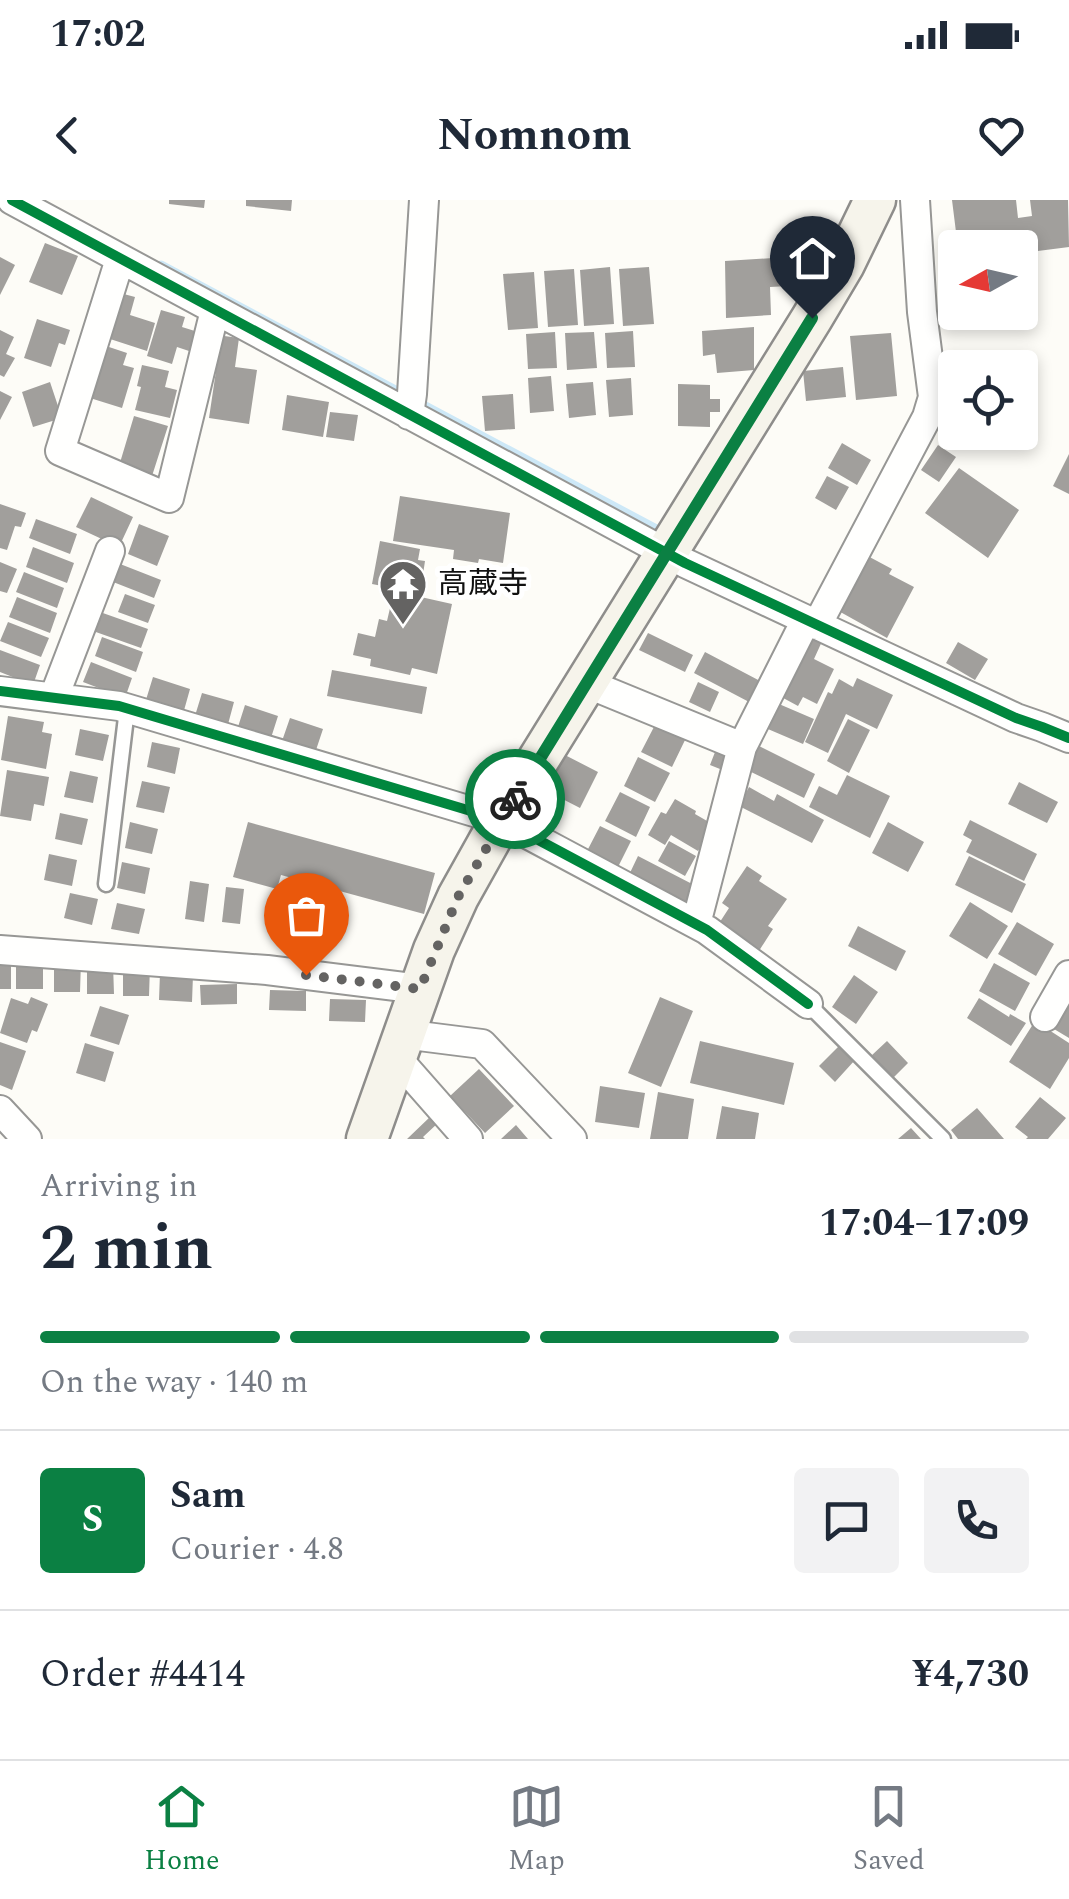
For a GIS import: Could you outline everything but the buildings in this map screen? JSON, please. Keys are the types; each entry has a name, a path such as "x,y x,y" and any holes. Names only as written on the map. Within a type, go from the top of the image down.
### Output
{"main road":[{"path":"367,1139 420,989 458,897 836,278 875,200"}],"street":[{"path":"12,200 215,310 410,405 668,552 818,618 1016,718 1069,738"},
{"path":"410,405 424,200"},
{"path":"696,924 742,747 818,618 927,417 934,397 922,312 915,200"},
{"path":"120,258 60,451 169,498 215,310"},
{"path":"54,698 110,550"},
{"path":"586,683 742,747"},
{"path":"0,691 127,709 502,820 707,930 808,1004"},
{"path":"0,950 267,970 420,989"},
{"path":"1045,1017 1069,975"},
{"path":"399,1045 482,1044 572,1139"},
{"path":"399,1045 468,1139"},
{"path":"0,1110 27,1139"}],"lane":[{"path":"106,884 127,709"},
{"path":"808,1004 943,1139"}],"waterway":[{"path":"161,265 662,532"}],"cycle path":[{"path":"12,200 685,563 1016,718 1069,738"},
{"path":"0,691 119,706 501,820 707,930 808,1004"}],"way so far":[{"path":"306,975 420,989 458,897 515,799"}],"place":[{"name":"高蔵寺","path":"403,626"}],"route":[{"path":"515,799 812,318"}]}
